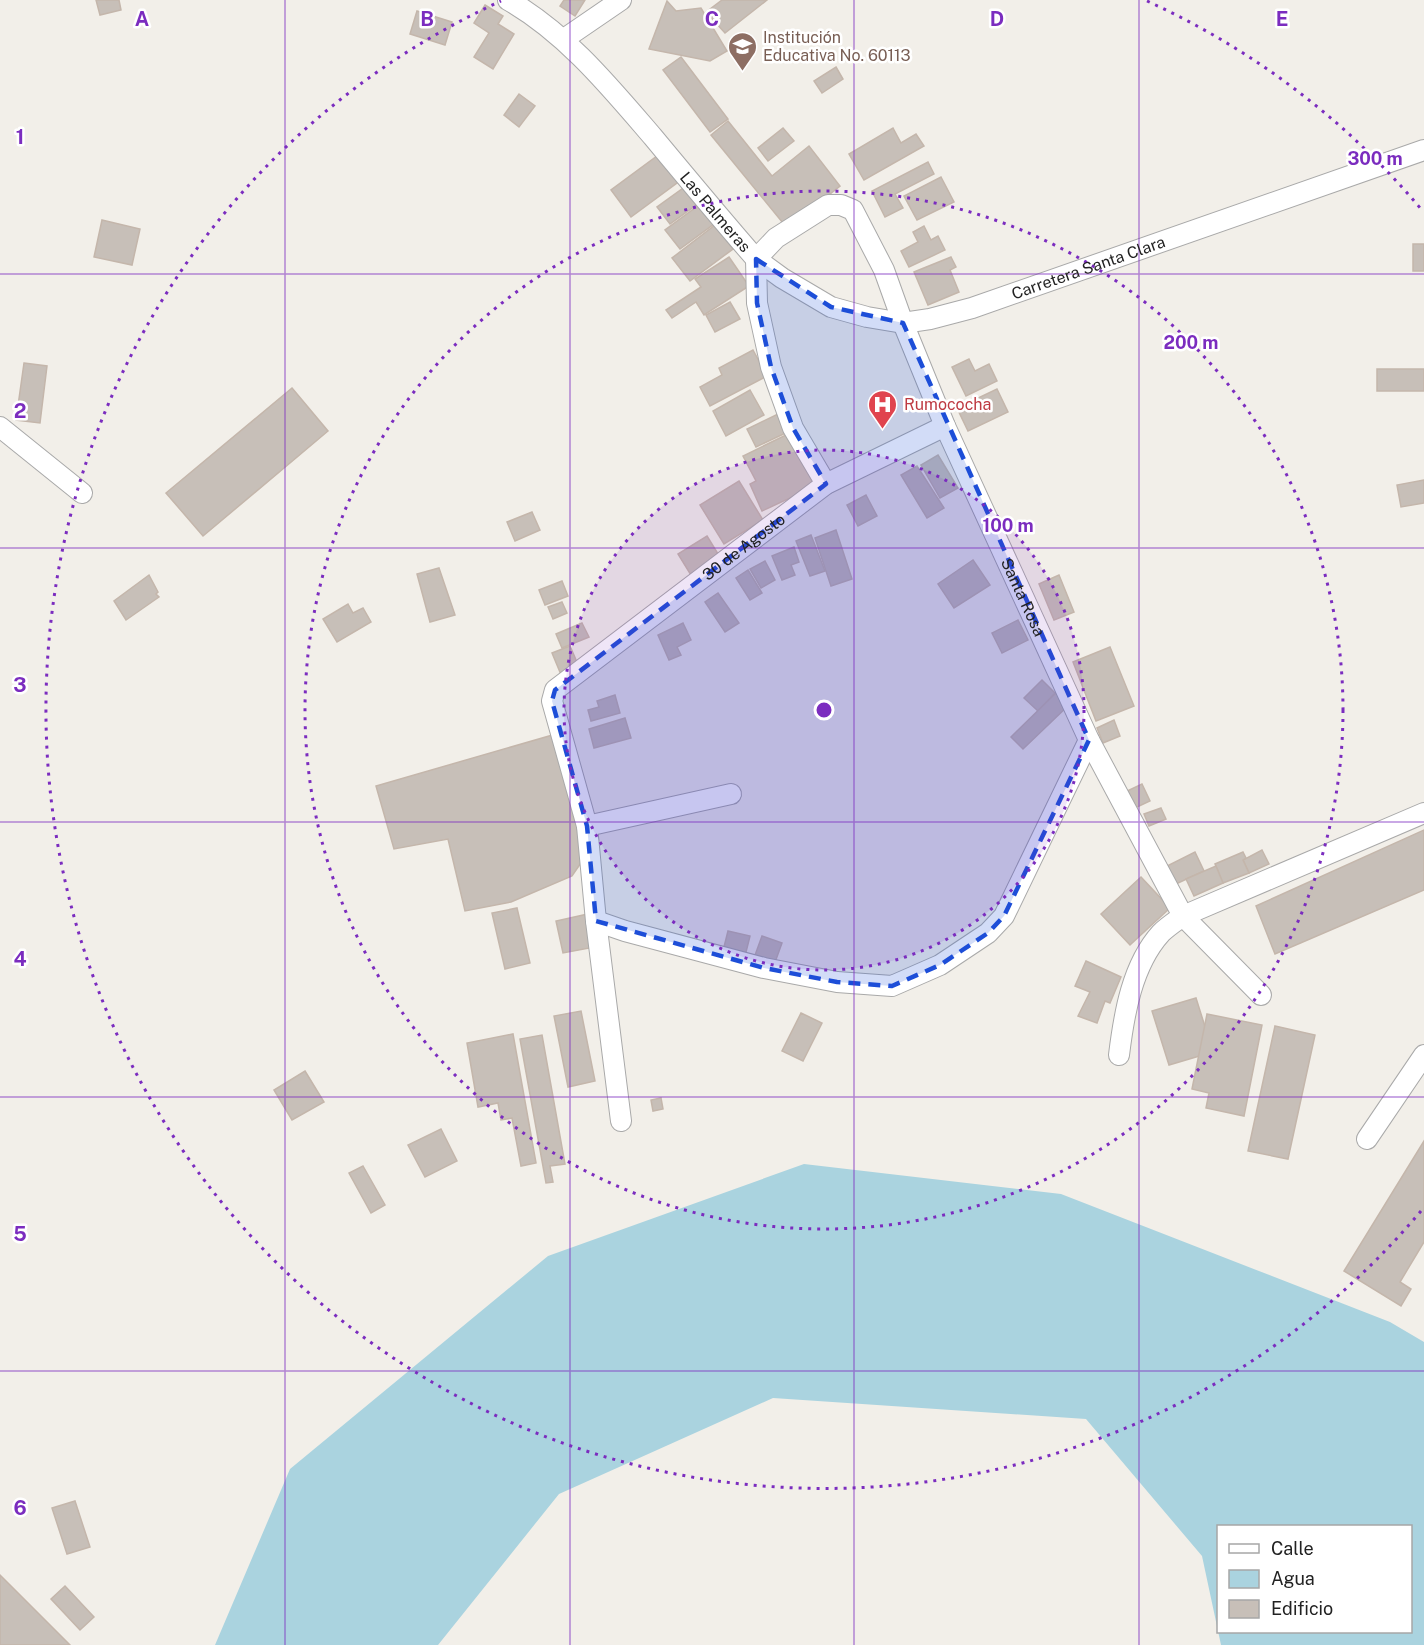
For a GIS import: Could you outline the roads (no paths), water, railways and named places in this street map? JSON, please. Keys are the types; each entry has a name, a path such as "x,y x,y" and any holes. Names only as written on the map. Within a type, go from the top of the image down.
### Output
{"street":[{"name":"Las Palmeras","path":"508,0 564,39 621,100 756,259 757,303 771,367 794,428 826,484"},
{"path":"564,39 621,0"},
{"name":"Carretera Santa Clara","path":"756,259 782,278 831,307 867,317 903,323 930,320 972,308 1424,150"},
{"name":"Santa Rosa","path":"756,259 776,238 828,205 841,205 853,210 884,270 945,426 1089,740 1183,916 1261,995"},
{"name":"30 de Agosto","path":"587,826 552,701 555,690 826,484 945,426"},
{"path":"0,427 82,493"},
{"path":"596,921 625,931 764,968 837,982 892,986 940,965 988,933 1004,916 1089,740"},
{"path":"621,1121 596,921 587,826 731,794"},
{"path":"1119,1055 1124,1016 1138,971 1161,932 1183,916 1424,813"},
{"path":"1367,1139 1424,1055"}],"water":[{"path":"804,1164 1061,1194 1390,1322 1424,1342 1424,1645 1221,1645 1218,1633 1412,1633 1412,1525 1217,1525 1217,1626 1202,1556 1086,1419 773,1398 559,1494 438,1645 215,1645 290,1469 548,1256"}],"place":[{"name":"Institución Educativa No. 60113","path":"742,72"},
{"name":"Rumococha","path":"883,430"}]}
